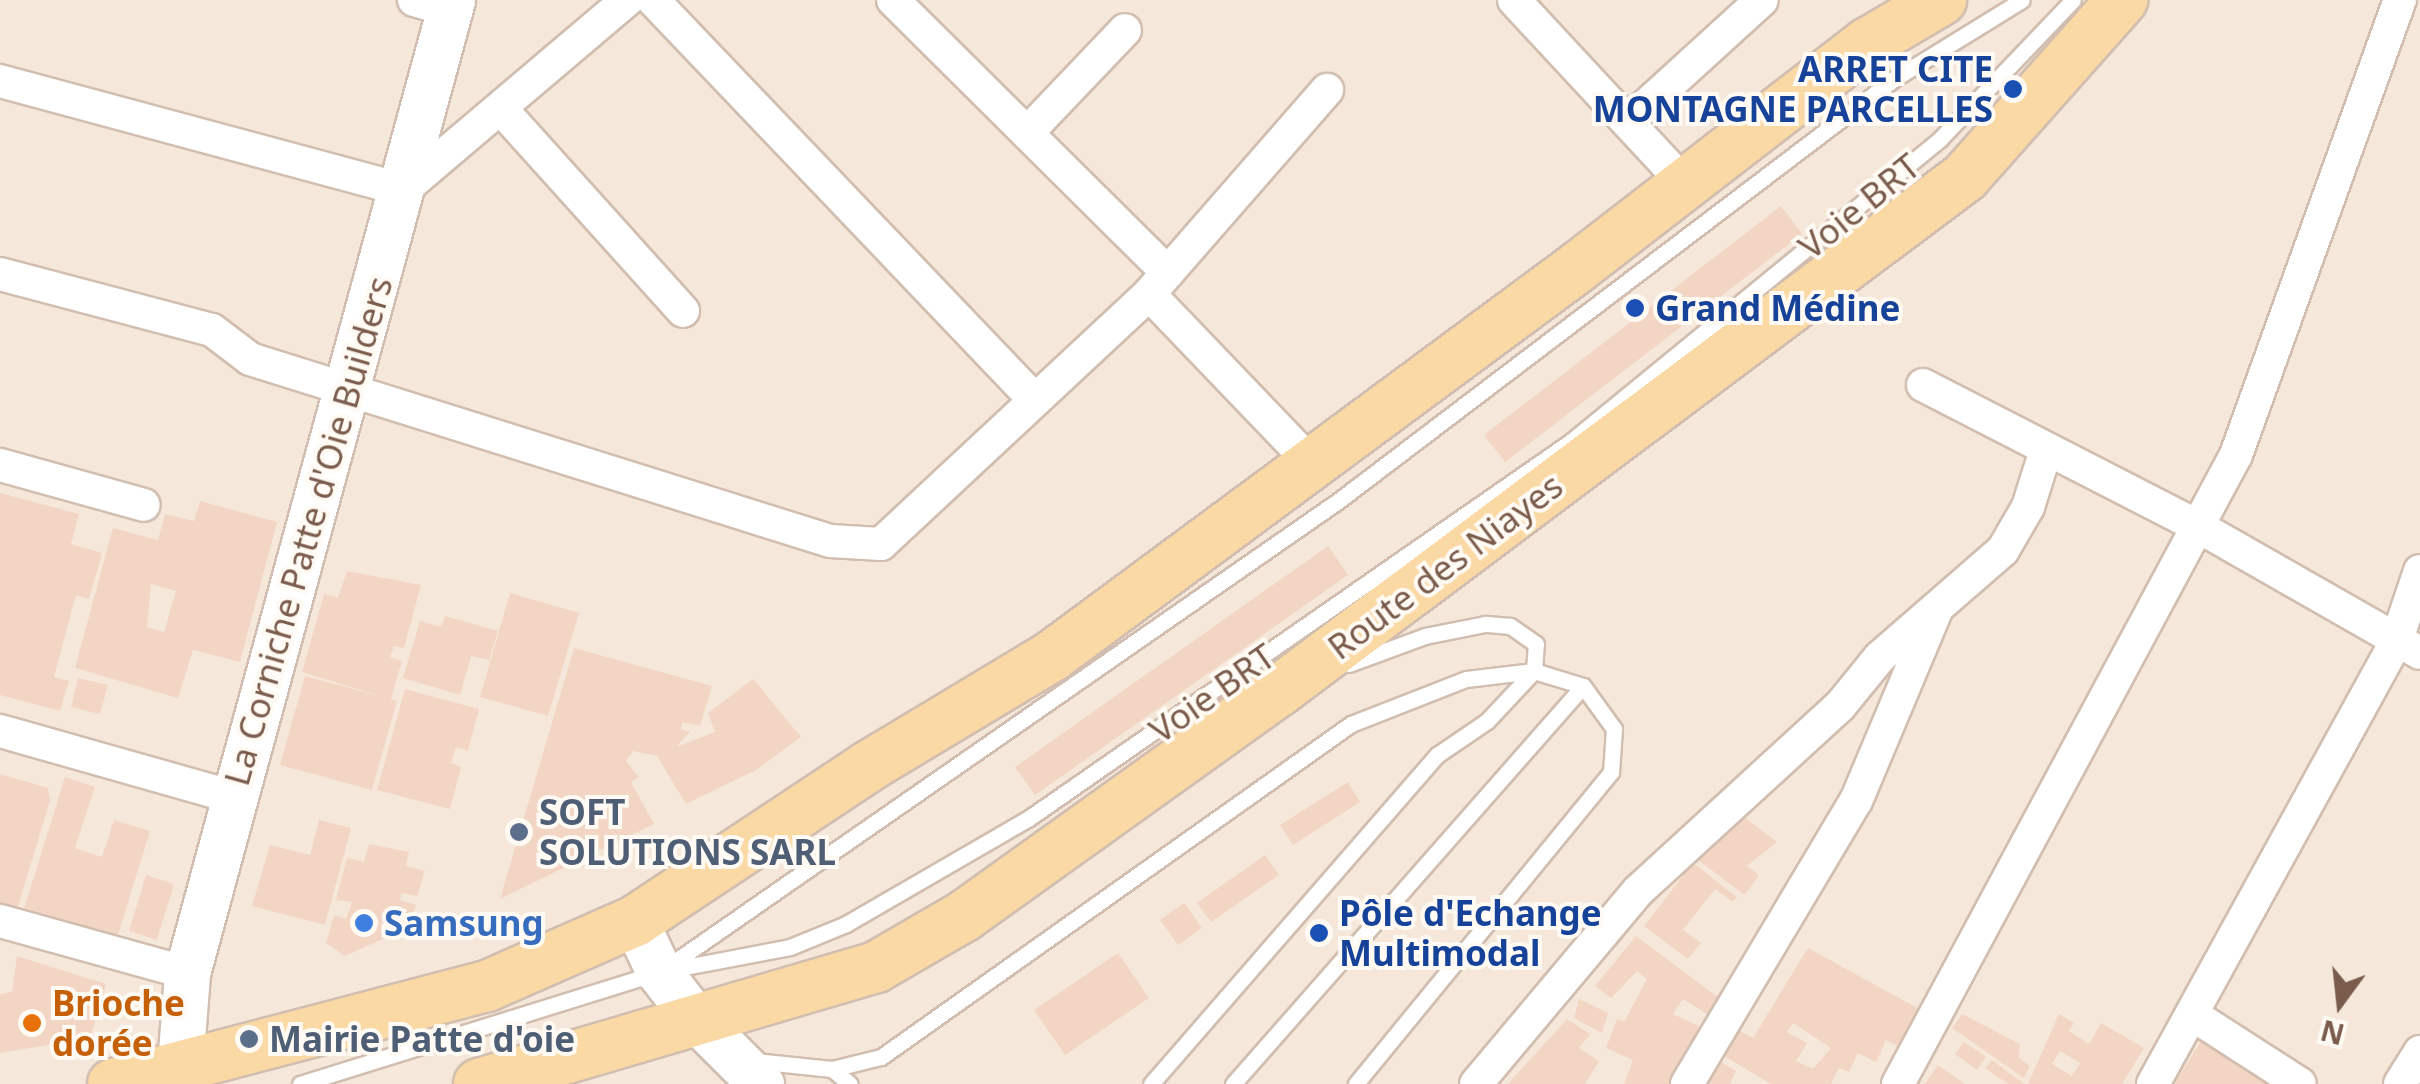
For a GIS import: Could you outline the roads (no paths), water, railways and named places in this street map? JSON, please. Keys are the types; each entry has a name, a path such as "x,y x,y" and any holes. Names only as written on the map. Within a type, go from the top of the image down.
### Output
{"main road":[{"path":"114,1084 486,986 635,921 870,766 1052,656 1313,465 1868,42 1941,0"},
{"name":"Route des Niayes","path":"479,1084 694,1016 771,1001 876,967 964,916 1280,690 1964,177 2122,0"}],"street":[{"path":"0,81 403,190 503,111 627,0"},
{"path":"653,0 1032,397"},
{"path":"893,0 1027,133 1313,465"},
{"path":"1514,0 1630,120 1685,184"},
{"path":"1630,120 1762,0"},
{"path":"1898,1084 2201,528 2272,364 2400,0"},
{"name":"La Corniche Patte d'Oie Builders","path":"180,1065 188,974 233,797 403,190 438,3"},
{"path":"1027,133 1125,30"},
{"path":"0,274 212,330 250,359 348,386 830,541 880,544 1032,397 1158,284 1327,90"},
{"path":"503,111 684,311"},
{"path":"1924,386 2201,528 2408,647"},
{"path":"1476,1084 1638,890 2003,550 2028,506 2046,450"},
{"path":"0,466 144,505"},
{"path":"2153,1084 2408,647 2420,571"},
{"path":"1687,1084 1856,801 1937,609"},
{"path":"0,731 233,797"},
{"path":"0,921 188,974"},
{"path":"635,921 659,972 746,1071"},
{"path":"2193,1016 2300,1084"},
{"path":"2400,1084 2420,1052"}],"lane":[{"name":"Voie BRT","path":"659,972 1338,502 1894,79 2022,0"},
{"name":"Voie BRT","path":"300,1084 659,972 790,947 846,924 1029,818 1213,694 1570,442 1940,140 2072,0"},
{"path":"1151,1084 1437,755 1487,721 1534,671 1536,644 1510,626 1485,624 1425,636 1280,690"},
{"path":"746,1071 832,1069 881,1057 922,1032 1351,724 1466,679 1534,671 1583,686 1614,729 1610,772 1356,1084"},
{"path":"1234,1084 1583,686"},
{"path":"832,1069 850,1084"}],"place":[{"name":"ARRET CITE MONTAGNE PARCELLES","path":"2013,89"},
{"name":"Grand Médine","path":"1635,308"},
{"name":"SOFT SOLUTIONS SARL","path":"519,832"},
{"name":"Samsung","path":"364,923"},
{"name":"Pôle d'Echange Multimodal","path":"1319,933"},
{"name":"Brioche dorée","path":"32,1023"},
{"name":"Mairie Patte d'oie","path":"249,1039"}]}
